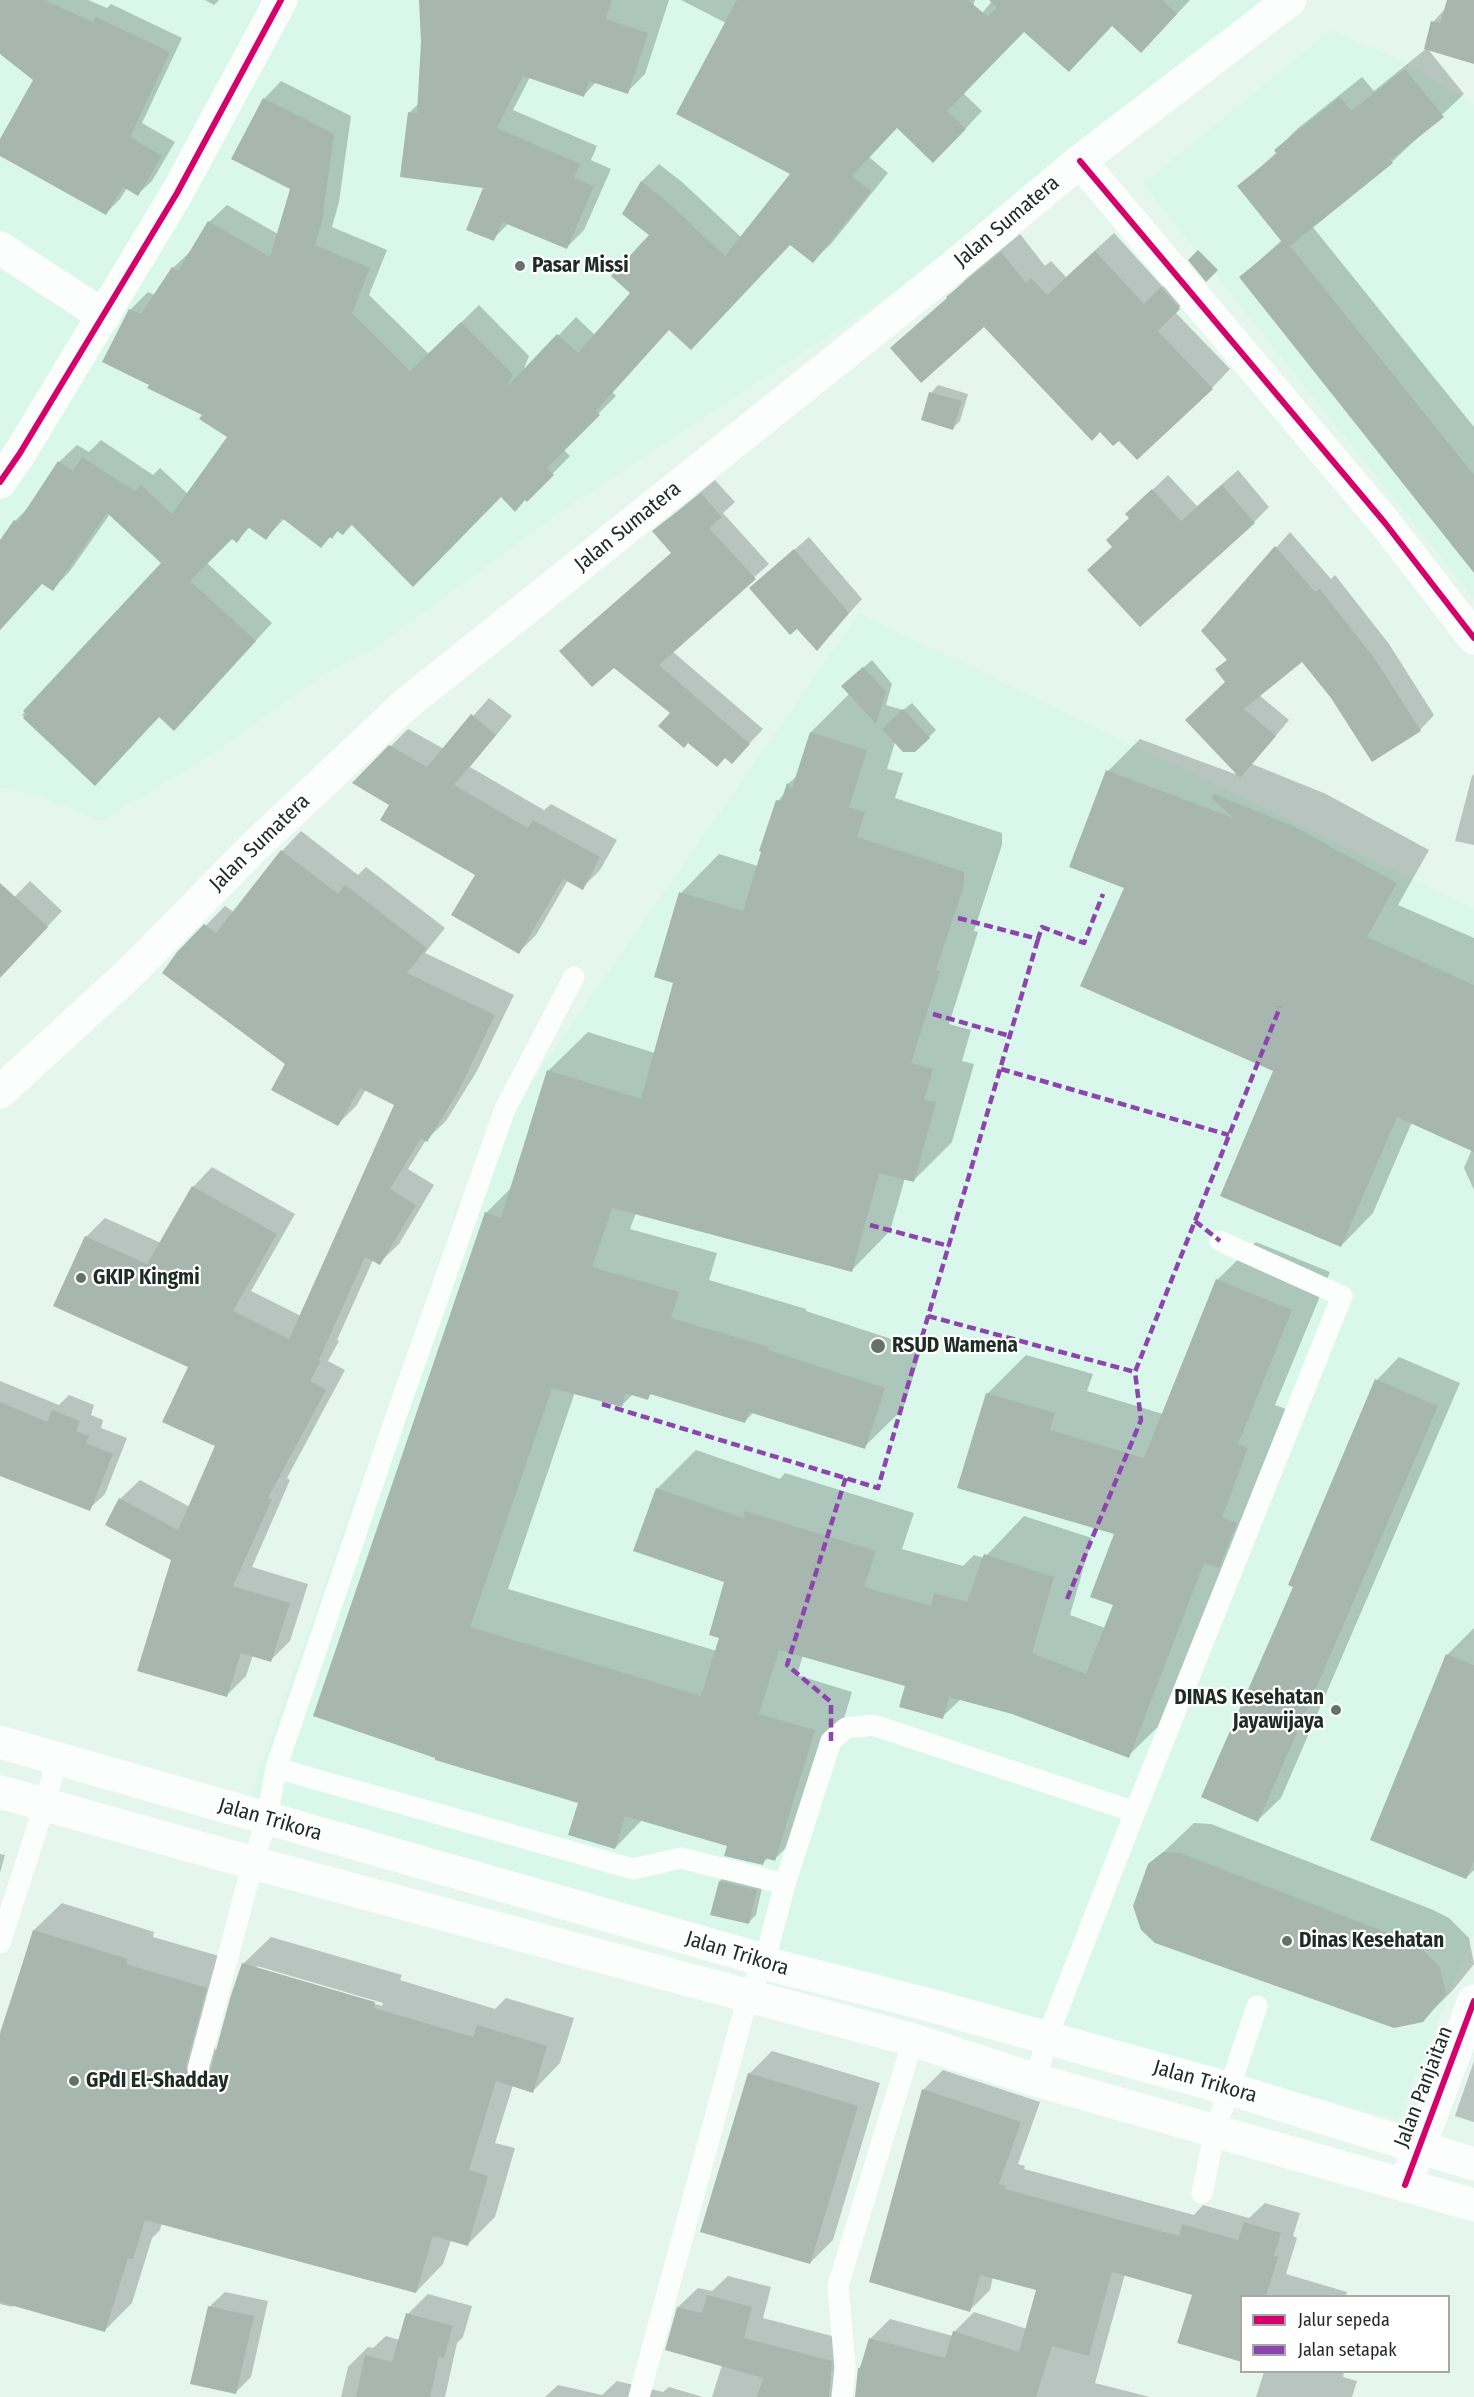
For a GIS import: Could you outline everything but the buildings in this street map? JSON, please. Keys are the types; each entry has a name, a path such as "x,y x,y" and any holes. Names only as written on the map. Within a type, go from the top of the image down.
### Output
{"main road":[{"path":"0,482 104,316 177,193 281,0"},
{"name":"Jalan Sumatera","path":"1,1088 132,971 253,848 406,704 963,259 1080,161 1290,0"},
{"path":"1080,161 1385,523 1474,638"},
{"path":"0,248 104,316"},
{"name":"Jalan Trikora","path":"0,1742 750,1956 764,1964 926,2004 1230,2089 1474,2164"},
{"name":"Jalan Trikora","path":"0,1792 253,1863 913,2040 1036,2080 1474,2205"},
{"name":"Jalan Panjaitan","path":"1405,2185 1474,2001"}],"lane":[{"path":"198,2069 267,1819 276,1768 396,1416 505,1108 574,977"},
{"path":"1036,2080 1047,2038 1135,1812 1342,1296 1220,1241"},
{"path":"639,2397 748,1996 764,1964 785,1884 831,1741 846,1728 873,1725 1135,1812"},
{"path":"0,1943 45,1804 57,1759"},
{"path":"276,1768 633,1869 681,1858 785,1884"},
{"path":"1202,2193 1215,2131 1257,2006"},
{"path":"842,2397 845,2367 838,2286 913,2040"}],"shaded area":[{"name":"Pasar Missi","path":"0,0 1276,0 982,235 557,514 382,643 328,672 203,760 101,821 40,796 0,787"},
{"path":"1331,30 1401,60 1474,104 1474,599 1143,184"},
{"name":"RSUD Wamena","path":"859,613 1474,909 1474,1934 1398,2119 1072,2033 250,1797 458,1205 546,1061"}],"marked path":[{"path":"958,918 1038,939 1042,927 1084,943 1103,894"},
{"path":"602,1404 878,1488 1038,939"},
{"path":"1067,1599 1141,1420 1135,1372 1280,1007"},
{"path":"933,1014 1010,1036"},
{"path":"1001,1069 1229,1135"},
{"path":"1195,1221 1220,1241"},
{"path":"870,1225 949,1246"},
{"path":"928,1316 1135,1372"},
{"path":"831,1741 831,1702 787,1665 846,1477"}],"cycle path":[{"path":"0,482 20,453 177,193 281,0"},
{"path":"1080,161 1385,523 1474,638"},
{"path":"1405,2185 1474,2001"}],"place":[{"name":"Pasar Missi","path":"520,266"},
{"name":"GKIP Kingmi","path":"81,1278"},
{"name":"RSUD Wamena","path":"878,1346"},
{"name":"DINAS Kesehatan Jayawijaya","path":"1336,1710"},
{"name":"Dinas Kesehatan","path":"1287,1941"},
{"name":"GPdI El-Shadday","path":"74,2081"}]}
